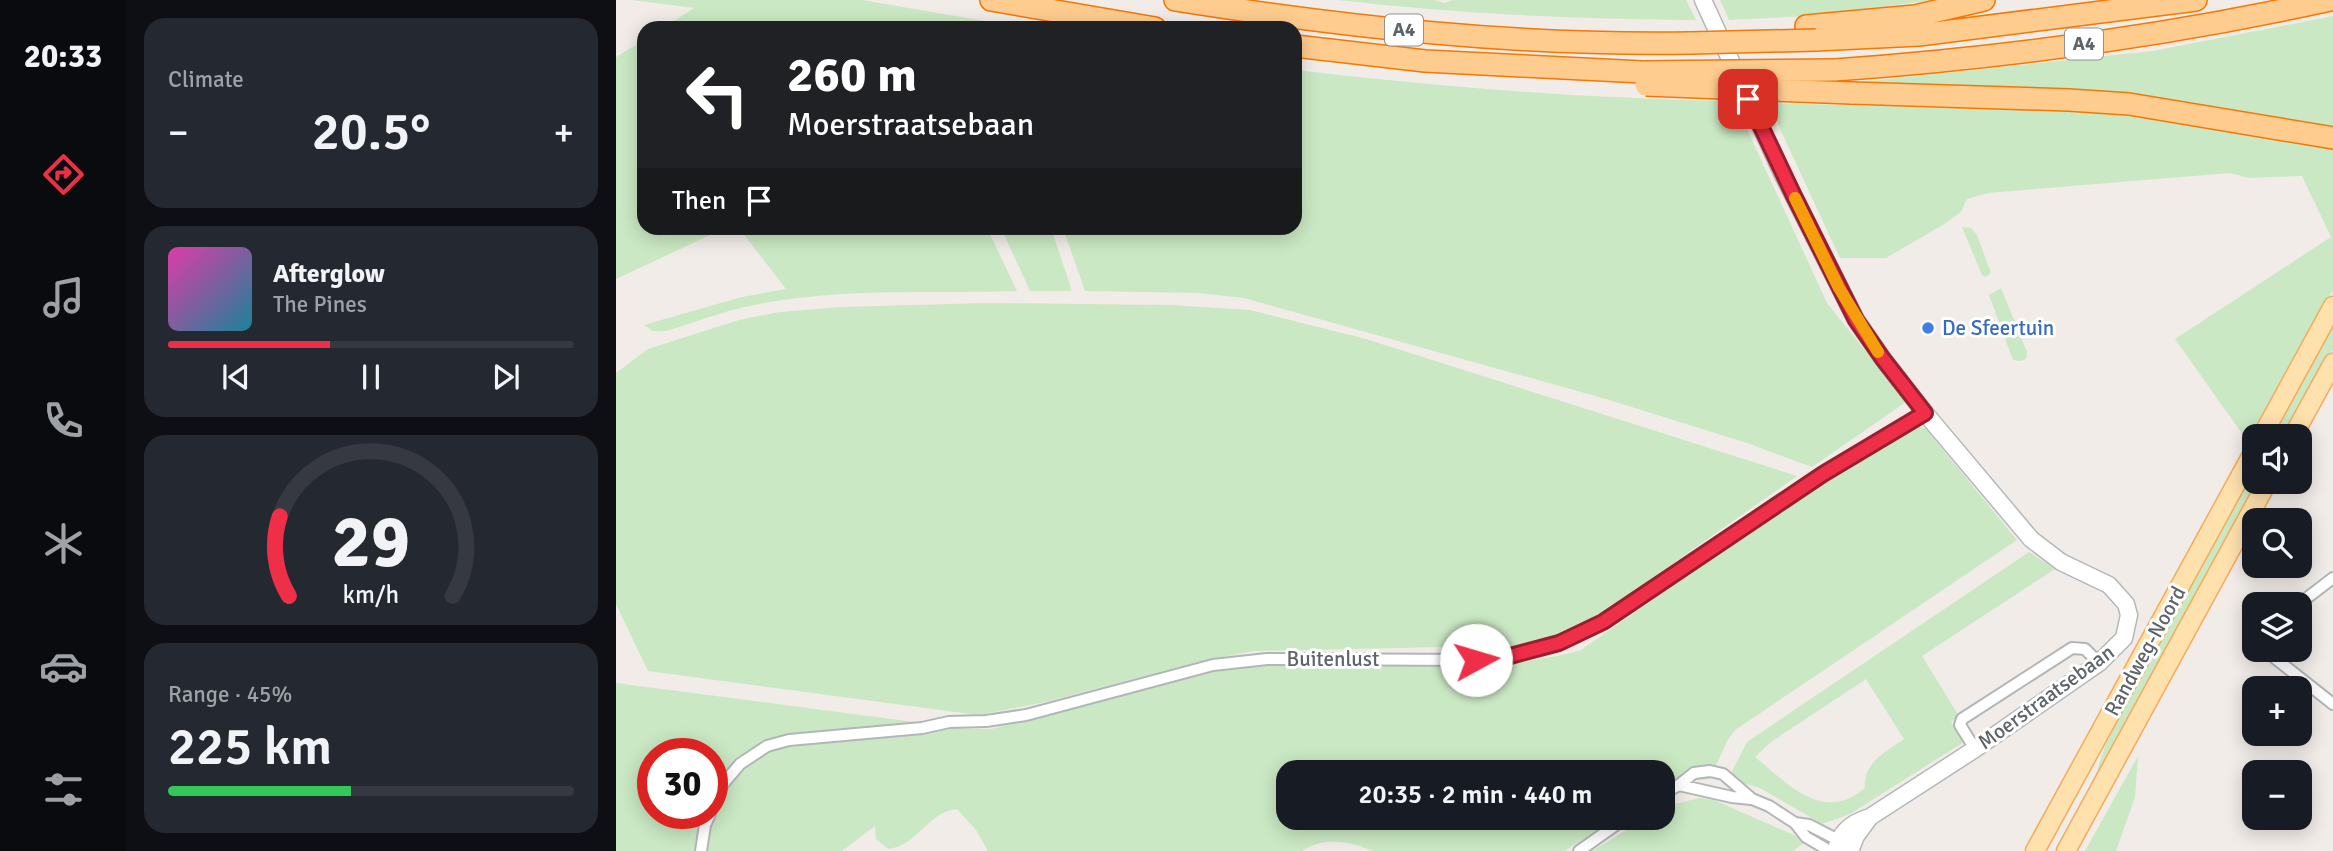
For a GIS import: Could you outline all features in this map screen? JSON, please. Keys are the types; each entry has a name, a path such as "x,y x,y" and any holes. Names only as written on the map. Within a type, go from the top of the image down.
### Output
{"highway":[{"path":"991,0 1114,21"},
{"name":"A4","path":"1175,0 1286,17 1422,32 1634,44 1691,43 1811,33 1914,16 1984,0"},
{"name":"A4","path":"1811,33 1919,35 2196,0"},
{"name":"A4","path":"1644,78 1906,65 2101,42 2262,15 2330,0"},
{"name":"A4","path":"1302,48 1425,61 1591,71 1644,78 1851,93 2129,104 2333,138"}],"main road":[{"path":"2269,424 2333,306"},
{"path":"2300,424 2333,363"},
{"name":"Randweg-Noord","path":"2035,851 2242,473"},
{"name":"Randweg-Noord","path":"2066,851 2261,494"}],"street":[{"name":"Moerstraatsebaan","path":"1703,0 1782,173 1839,288 1883,359 2031,539 2061,562 2109,585 2126,604 2129,615 2124,638 2099,663 1975,749 1870,817 1841,849"},
{"name":"Buitenlust","path":"728,778 740,764 767,746 789,740 1026,715 1213,665 1267,659 1476,660 1510,656 1559,643 1603,622 1823,474 1925,413"},
{"path":"2312,594 2333,578"},
{"path":"1975,749 1960,725 1962,719 2072,648 2085,649 2099,663"},
{"path":"2280,662 2333,704"},
{"path":"1675,787 1694,773 1710,771 1723,774 1752,799"},
{"path":"1679,785 1752,799 1769,806 1795,823 1809,825 1841,849"},
{"path":"701,851 704,829"},
{"path":"1579,851 1609,830"}],"green space":[{"path":"632,0 862,0 985,21 674,21 694,8"},
{"path":"1338,0 1434,0 1445,3 1453,0 1686,0 1696,20 1517,15"},
{"path":"1720,0 1931,0 1828,15 1729,20"},
{"path":"2333,16 2333,134 2122,98 1802,88 2153,51"},
{"path":"637,44 637,235 710,235 616,279 616,57"},
{"path":"1302,71 1514,91 1734,101 1827,303 1906,402 1812,467 1747,443 1606,399 1244,298 1198,293 1085,291 1065,235 1302,235"},
{"path":"1768,103 1953,108 2060,107 2125,113 2333,143 2333,290 2258,424 2242,424 2242,434 2175,339 2331,237 2302,176 2249,178 2230,173 1988,193 1967,199 1961,212 1946,223 1886,258 1840,258"},
{"path":"1962,227 1971,228 1977,235 1991,273 1985,277 1982,275"},
{"path":"744,235 990,235 1017,291 883,292 815,296 749,306 666,331 653,331 644,325 742,297 786,289"},
{"path":"1004,235 1053,235 1072,291 1030,291"},
{"path":"2001,288 2027,352 2026,359 2020,361 2013,360 1989,295"},
{"path":"986,303 1171,305 1250,310 1366,339 1797,476 1587,624 1556,640 1535,645 1254,651 1201,661 1045,702 978,715 648,671 616,604 616,373 648,349 739,320 780,312 842,307"},
{"path":"2333,322 2333,350 2292,424 2278,424"},
{"path":"1916,425 1926,429 2017,540 1735,730 1727,741 1710,779 1675,782 1675,760 1276,760 1276,830 1596,830 1565,851 1373,851 1355,845 1328,842 1302,851 988,851 976,830 957,809 938,816 907,842 888,849 876,839 875,826 842,851 616,851 616,683 968,729 991,729 1165,682 1235,669 1327,662 1522,661 1581,650 1898,429"},
{"path":"2242,488 2242,494 2252,494 2094,780 2115,725"},
{"path":"2029,552 2055,569 1922,656 1959,716 1951,722 1964,742 1850,814 1822,824 1760,788 1728,779 1747,742","holes":["1866,679 1904,739 1871,765 1865,779 1865,788 1850,798 1835,802 1820,801 1807,796 1755,757 1771,742"]},
{"path":"2138,756 2135,797 2116,851 2085,851"},
{"path":"1699,798 1714,800 1794,835 1804,843 1793,851 1592,851 1627,830 1675,830 1675,804"}],"slow traffic":[{"path":"1795,198 1856,320 1878,352"}],"place":[{"name":"De Sfeertuin","path":"1928,328"}],"route":[{"path":"1476,660 1510,656 1559,643 1603,622 1823,474 1925,413 1856,320 1748,99"}]}
